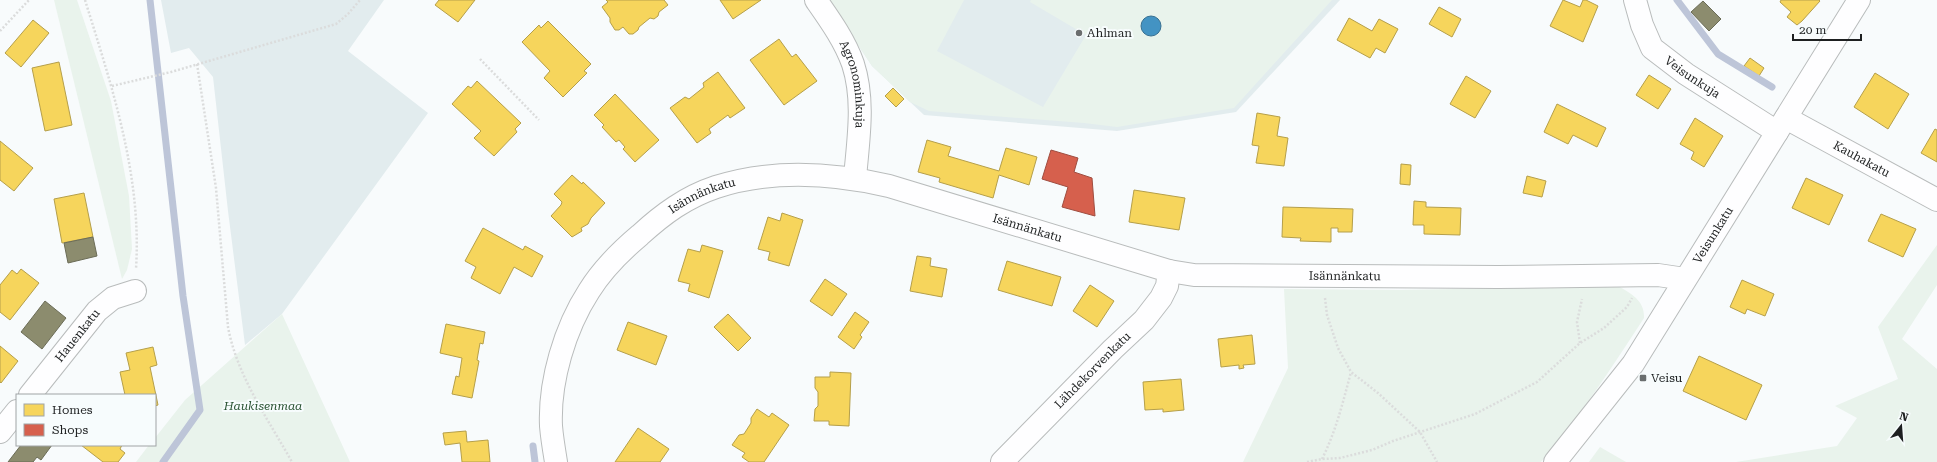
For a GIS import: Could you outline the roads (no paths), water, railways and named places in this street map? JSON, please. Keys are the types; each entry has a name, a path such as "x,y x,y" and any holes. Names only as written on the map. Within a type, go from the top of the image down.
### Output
{"street":[{"name":"Agronominkuja","path":"816,0 844,43 857,78 860,101 855,178"},
{"name":"Veisunkuja","path":"1635,0 1642,25 1652,48 1686,74 1781,125"},
{"name":"Veisunkatu","path":"1555,462 1633,364 1859,0"},
{"name":"Kauhakatu","path":"1781,125 1937,200"},
{"name":"Isännänkatu","path":"556,462 551,425 554,386 561,352 572,321 589,291 629,244 672,208 693,196 716,187 761,177 816,175 855,178 889,186 1169,271 1201,275 1321,277 1588,276 1658,274 1685,278"},
{"name":"Lähdekorvenkatu","path":"1002,462 1113,349 1144,320 1161,298 1167,286 1169,271"},
{"name":"Hauenkatu","path":"31,394 97,311 113,298 135,291"},
{"path":"0,432 16,412"}],"waterway":[{"path":"150,0 183,296 200,410 163,462"},
{"path":"1677,0 1718,54 1772,87"},
{"path":"533,446 535,462"}],"place":[{"name":"Ahlman","path":"1079,33"},
{"name":"Veisu","path":"1643,378"}],"park label":[{"name":"Haukisenmaa","path":"263,406"}]}
